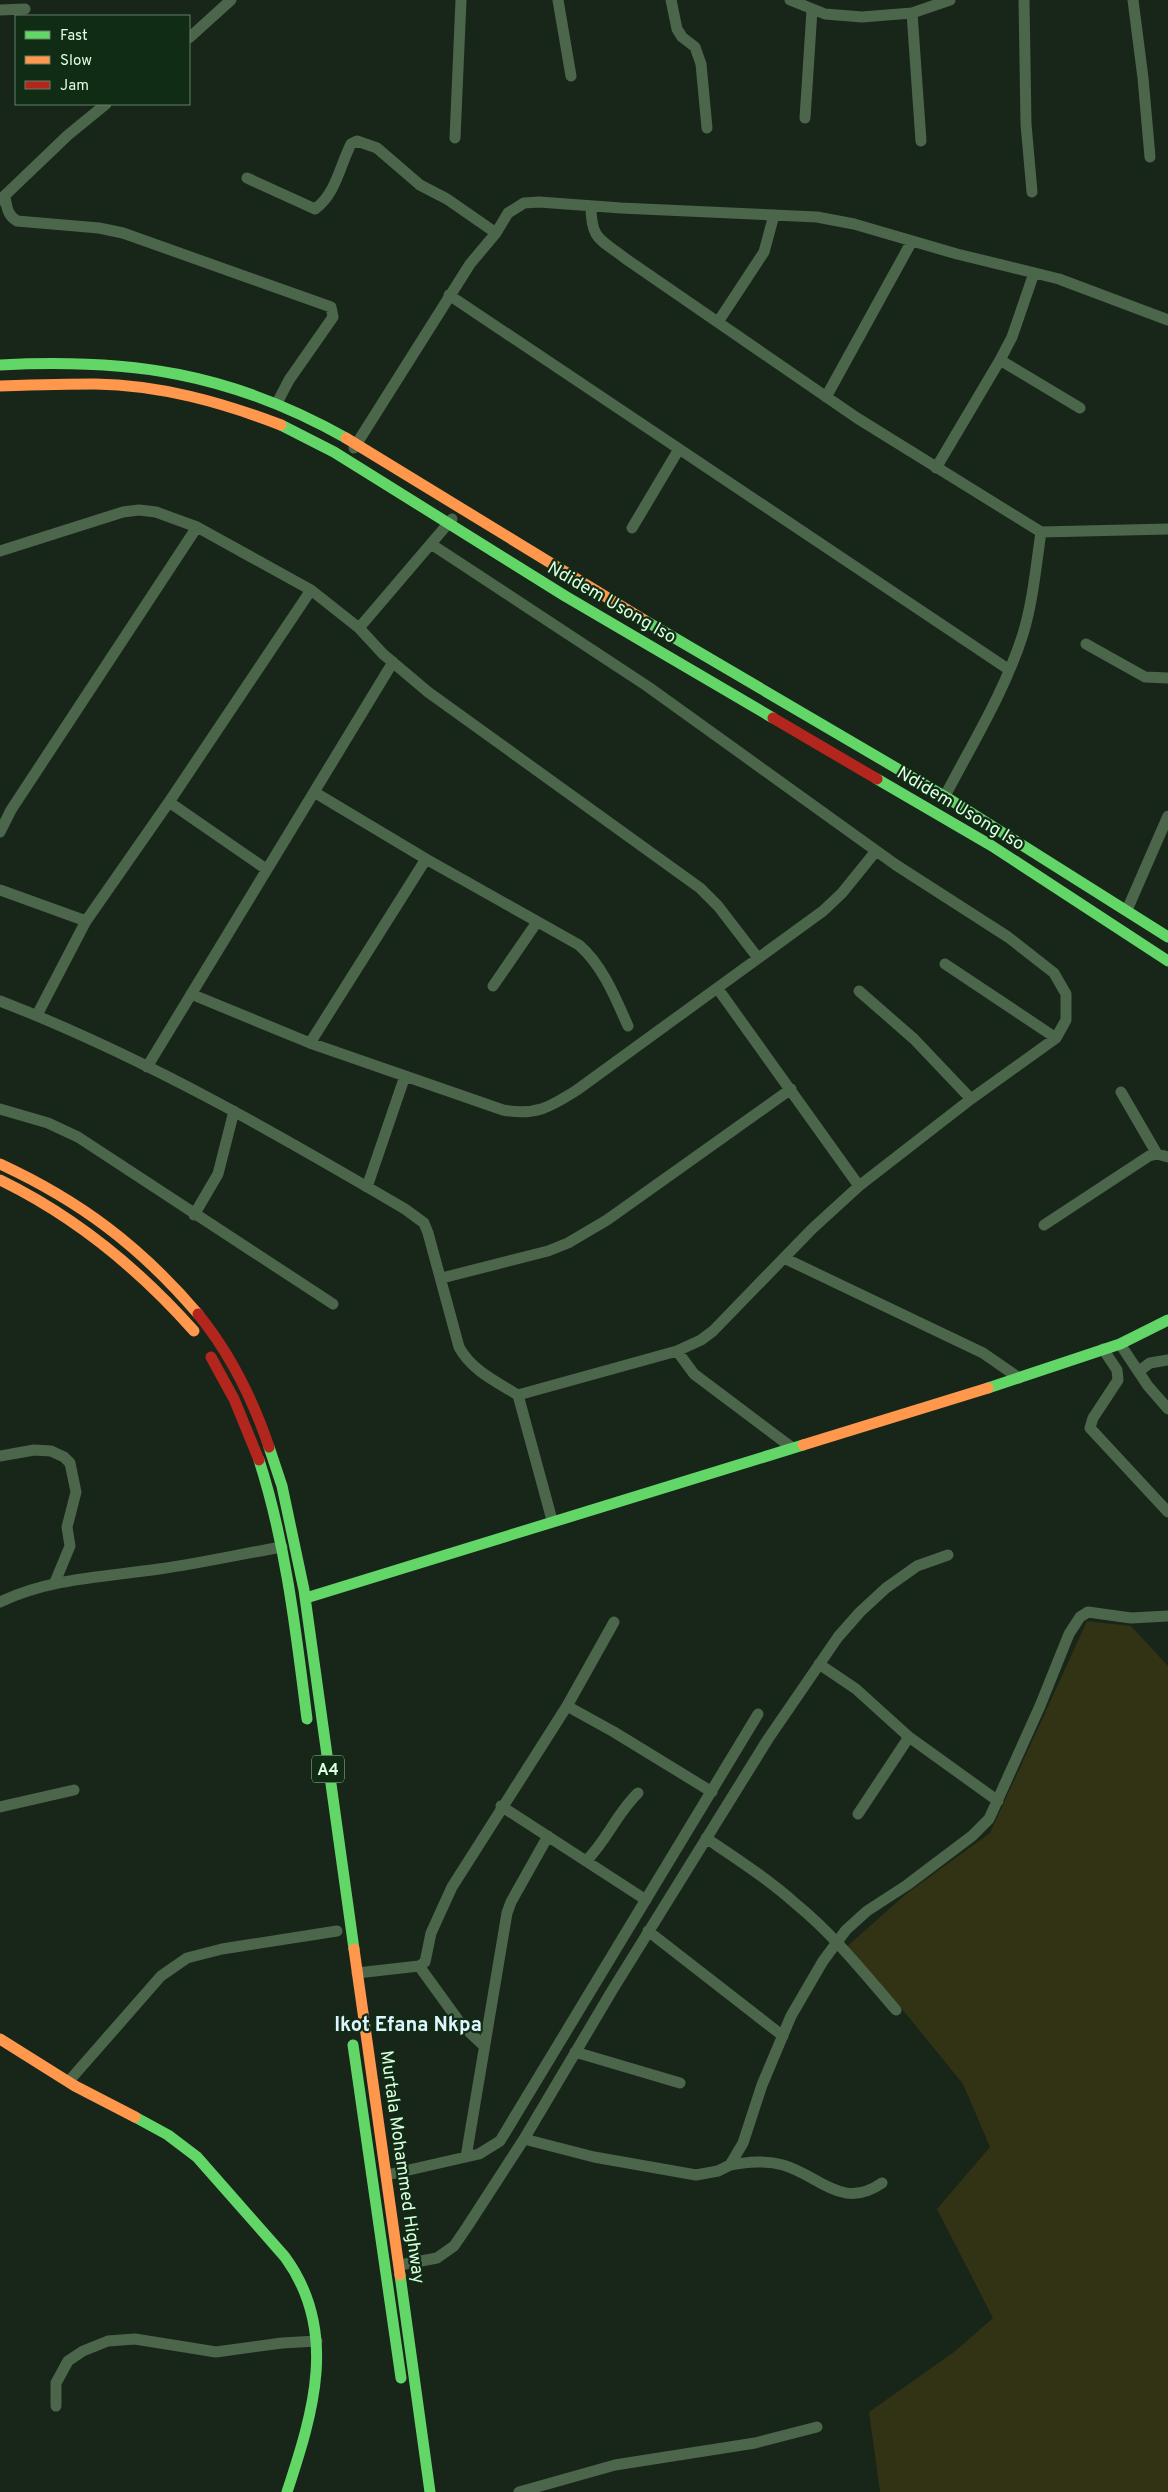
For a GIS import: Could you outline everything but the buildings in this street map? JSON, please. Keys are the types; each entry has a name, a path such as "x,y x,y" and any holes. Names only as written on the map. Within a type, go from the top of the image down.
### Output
{"main road":[{"name":"Ndidem Usong Iso","path":"0,365 49,363 100,364 157,370 210,380 298,412 356,443 575,579 945,796 1168,937"},
{"path":"29,384 49,363"},
{"name":"Ndidem Usong Iso","path":"0,386 97,384 154,389 233,407 290,430 346,460 565,596 992,846 1168,960"},
{"path":"290,430 298,412"},
{"name":"Murtala Mohammed Highway","path":"0,1164 78,1205 115,1230 179,1291 213,1335 244,1386 280,1474 292,1517 306,1598 323,1738 400,2265 430,2492"},
{"name":"A4","path":"0,1180 44,1200 118,1253 167,1300 201,1342 242,1412 264,1473 282,1547 309,1731"},
{"path":"306,1598 552,1520 1019,1378 1120,1344 1168,1320"},
{"name":"Murtala Mohammed Highway","path":"351,2030 403,2394"},
{"path":"0,2039 69,2082 177,2141 193,2152 210,2169 296,2273 313,2316 317,2341 310,2415 287,2492"}],"street":[{"path":"190,37 231,0"},
{"path":"454,138 461,0"},
{"path":"558,0 571,76"},
{"path":"672,0 677,29 680,35 695,47 701,64 707,128"},
{"path":"790,0 825,14 862,17 912,13 950,0"},
{"path":"1024,0 1026,124 1032,192"},
{"path":"1133,0 1144,78 1150,157"},
{"path":"0,10 25,9"},
{"path":"805,118 812,10"},
{"path":"912,13 922,141"},
{"path":"105,105 68,135 2,198 11,218 17,221 99,228 123,233 331,307 333,317 289,380 277,403"},
{"path":"246,178 315,209 321,204 338,178 351,144 357,141 364,142 389,156 420,185 447,199 496,233"},
{"path":"346,460 449,295 496,233 508,213 524,203 817,217 854,224 1059,279 1168,320"},
{"path":"591,206 591,225 598,238 826,397 936,468 1041,532 1168,529"},
{"path":"718,322 764,252 774,215"},
{"path":"826,397 912,241"},
{"path":"936,468 1012,337 1034,273"},
{"path":"449,295 1008,669"},
{"path":"1000,360 1080,408"},
{"path":"632,528 679,449"},
{"path":"359,628 462,509"},
{"path":"0,551 124,512 139,510 156,512 197,527 311,590 359,628 393,662 428,692 700,888 718,906 758,958"},
{"path":"0,832 11,810 197,527"},
{"path":"945,796 993,704 1022,636 1030,610 1041,532"},
{"path":"431,544 647,686 876,851 1008,937 1054,973 1066,994 1066,1020 1056,1038 971,1099 859,1186 812,1228 713,1331 701,1340 677,1350 518,1395"},
{"path":"37,1015 86,921 170,802 311,590"},
{"path":"1086,644 1139,674 1152,678 1168,678"},
{"path":"148,1067 266,869 393,662"},
{"path":"314,792 426,859 579,945 592,956 628,1026"},
{"path":"170,802 266,869"},
{"path":"1127,910 1168,816"},
{"path":"191,994 310,1043 503,1110 533,1112 551,1106 577,1090 823,911 842,893 876,851"},
{"path":"310,1043 426,859"},
{"path":"0,890 86,921"},
{"path":"492,986 537,922"},
{"path":"944,964 1056,1038"},
{"path":"718,989 859,1186"},
{"path":"858,991 914,1039 971,1099"},
{"path":"0,1001 108,1046 234,1111 405,1209 424,1223 442,1278 459,1347 464,1357 472,1365 518,1395 552,1520"},
{"path":"367,1187 406,1076"},
{"path":"442,1278 548,1251 568,1243 607,1220 791,1089"},
{"path":"1044,1225 1149,1156 1162,1155 1121,1092"},
{"path":"0,1110 48,1124 78,1138 333,1304"},
{"path":"194,1215 218,1174 234,1111"},
{"path":"784,1258 983,1353 1019,1378"},
{"path":"1120,1344 1168,1410"},
{"path":"677,1350 694,1374 791,1447"},
{"path":"1103,1350 1117,1370 1118,1380 1093,1418 1090,1428 1168,1512"},
{"path":"1139,1371 1150,1363 1168,1360"},
{"path":"0,1456 34,1450 51,1451 64,1457 70,1464 76,1492 67,1527 70,1546 55,1582"},
{"path":"0,1602 55,1582 160,1569 282,1547"},
{"path":"400,2265 437,2258 448,2252 467,2227 524,2139 648,1931 818,1664 860,1612 886,1588 917,1566 948,1555"},
{"path":"730,2165 743,2144 762,2084 810,1981 837,1942 867,1911 907,1885 983,1825 998,1801 1069,1634 1080,1616 1088,1612 1131,1618 1168,1616"},
{"path":"357,1973 419,1966 427,1958 431,1933 452,1887 501,1806 567,1706 614,1622"},
{"path":"818,1664 870,1700 909,1737 998,1801"},
{"path":"567,1706 614,1732 712,1792"},
{"path":"387,2175 479,2154 500,2141 758,1714"},
{"path":"858,1814 909,1737"},
{"path":"0,1807 74,1790"},
{"path":"586,1861 604,1842 622,1809 638,1793"},
{"path":"501,1806 646,1900"},
{"path":"466,2157 507,1914 511,1902 548,1836"},
{"path":"706,1838 752,1869 789,1898 837,1942 896,2010"},
{"path":"69,2082 161,1976 187,1958 222,1948 337,1931"},
{"path":"648,1931 783,2036"},
{"path":"419,1966 460,2024 484,2046"},
{"path":"575,2052 680,2083"},
{"path":"524,2139 594,2157 696,2175 718,2171 730,2165 753,2161 785,2166 842,2194 863,2192 882,2183"},
{"path":"56,2406 56,2383 68,2361 83,2351 108,2341 136,2339 216,2352 282,2343 317,2341"},
{"path":"519,2492 615,2465 755,2444 817,2426"}],"shaded area":[{"path":"1087,1621 1131,1626 1168,1666 1168,2492 880,2492 869,2412 954,2352 993,2318 937,2209 990,2147 963,2084 894,1999 843,1950 906,1894 990,1833"}],"traffic: fast":[{"path":"0,365 93,364 179,374 220,384 262,398 346,438"},
{"path":"281,425 334,452 565,596 773,718"},
{"path":"644,620 949,799 1168,937"},
{"path":"877,779 992,846 1168,961"},
{"path":"988,1388 1120,1344 1168,1320"},
{"path":"306,1598 803,1445"},
{"path":"269,1447 282,1486 304,1590 354,1949"},
{"path":"259,1460 276,1524 289,1588 307,1719"},
{"path":"353,2045 401,2378"},
{"path":"135,2117 168,2135 197,2157 285,2257 302,2285 312,2314 316,2343 316,2373 305,2432 287,2492"},
{"path":"400,2275 430,2492"}],"traffic: slow":[{"path":"0,386 95,384 167,391 213,402 281,425"},
{"path":"346,438 644,620"},
{"path":"0,1164 57,1193 107,1227 154,1267 198,1314"},
{"path":"0,1180 80,1227 128,1265 194,1331"},
{"path":"803,1445 988,1388"},
{"path":"354,1949 400,2275"},
{"path":"0,2039 75,2086 135,2117"}],"traffic: jam":[{"path":"773,718 877,779"},
{"path":"198,1314 230,1360 248,1394 269,1447"},
{"path":"211,1357 234,1399 259,1460"}],"district":[{"name":"Ikot Efana Nkpa","path":"408,2024"}]}
